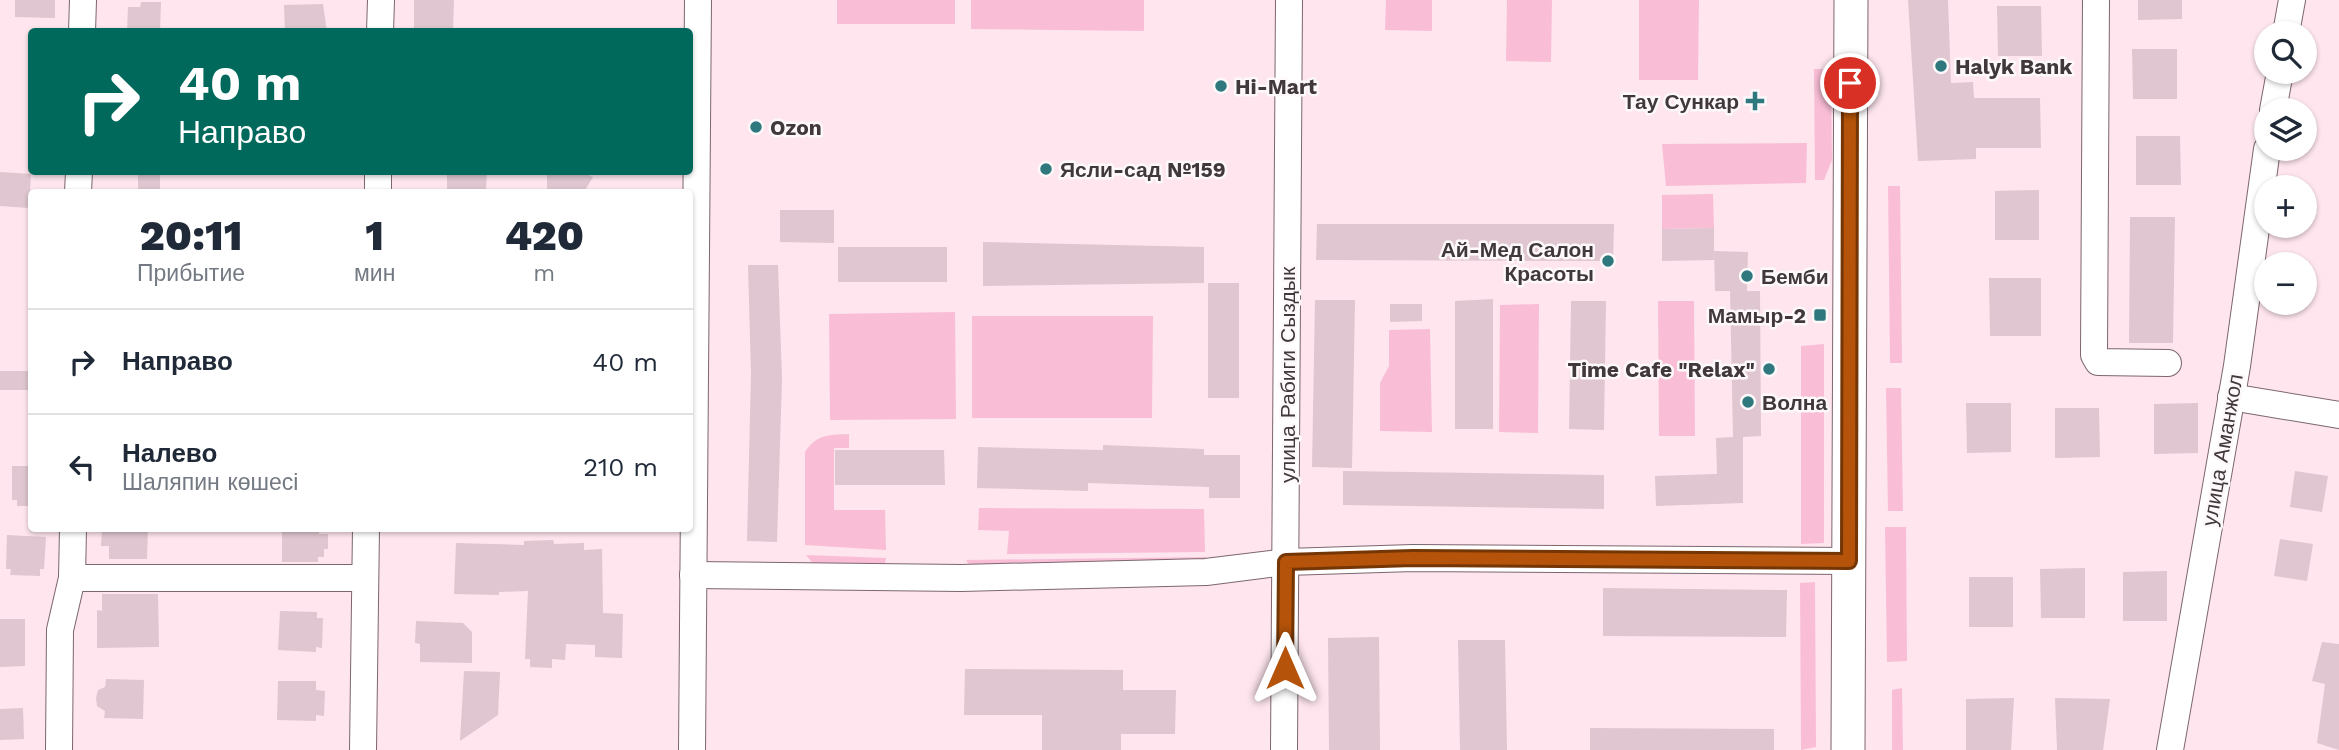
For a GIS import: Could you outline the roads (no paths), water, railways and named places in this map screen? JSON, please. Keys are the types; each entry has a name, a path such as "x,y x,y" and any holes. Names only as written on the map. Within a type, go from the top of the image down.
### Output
{"main road":[{"path":"1848,750 1851,0"}],"street":[{"path":"82,28 83,0"},
{"path":"380,28 381,0"},
{"path":"692,750 698,0"},
{"name":"улица Рабиги Сыздык","path":"1284,750 1289,0"},
{"path":"2096,0 2094,355 2098,362 2168,363"},
{"path":"2288,21 2292,0"},
{"name":"улица Аманжол","path":"2169,750 2231,397 2265,161"},
{"path":"2231,397 2339,415"},
{"path":"58,750 60,630 72,578 73,532"},
{"path":"363,750 366,532"},
{"path":"693,575 988,578 1206,572 1286,562 1413,558 1849,561"},
{"path":"72,578 365,578"}],"place":[{"name":"Halyk Bank","path":"1941,66"},
{"name":"Hi-Mart","path":"1221,86"},
{"name":"Тау Сункар","path":"1755,101"},
{"name":"Ozon","path":"756,127"},
{"name":"Ясли-сад №159","path":"1046,169"},
{"name":"Ай-Мед Салон Красоты","path":"1608,261"},
{"name":"Бемби","path":"1747,276"},
{"name":"Мамыр-2","path":"1820,315"},
{"name":"Time Cafe \"Relax\"","path":"1769,369"},
{"name":"Волна","path":"1748,402"}]}
